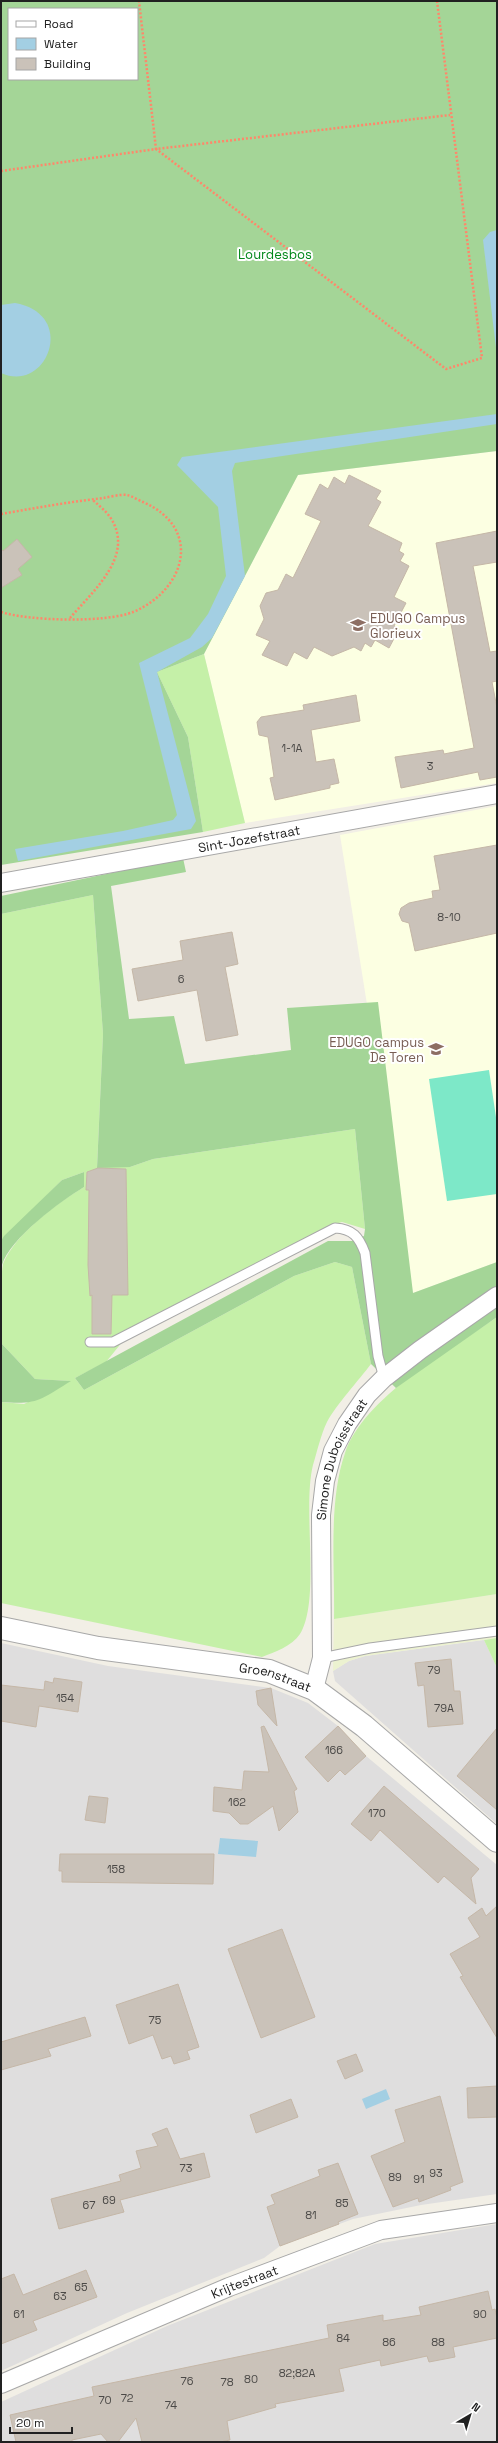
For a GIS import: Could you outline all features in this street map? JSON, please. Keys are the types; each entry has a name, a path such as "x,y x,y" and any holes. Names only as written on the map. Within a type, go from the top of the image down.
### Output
{"street":[{"name":"Sint-Jozefstraat","path":"1,883 497,794"},
{"name":"Simone Duboisstraat","path":"314,1689 322,1658 321,1515 325,1481 333,1451 347,1424 367,1395 384,1378 420,1350 497,1296"},
{"name":"Groenstraat","path":"1,1628 98,1648 269,1671 314,1689 364,1726 497,1841"},
{"name":"Krijtestraat","path":"1,2384 229,2288 381,2230 497,2213"}],"lane":[{"path":"90,1342 113,1342 335,1228 345,1228 354,1233 360,1241 365,1253 378,1356 384,1378"},
{"path":"322,1658 370,1648 497,1631"}],"path":[{"path":"139,1 156,149 446,369 482,358 450,115 437,1"},
{"path":"1,171 156,149 450,115"},
{"path":"1,514 126,495 150,505 169,518 181,537 181,560 169,585 133,612 109,616 70,618 18,617 1,612"},
{"path":"70,618 106,575 117,557 119,537 110,517 92,499"}],"shaded area":[{"name":"EDUGO Campus Glorieux","path":"497,451 497,783 245,823 204,654 298,475"},
{"name":"EDUGO campus De Toren","path":"497,806 497,1262 413,1293 340,835"},
{"path":"497,1594 497,1638 365,1656 349,1661 333,1671 334,1619"},
{"path":"484,1640 497,1668 497,1824 335,1681 333,1671 349,1661 365,1656"},
{"path":"1,1643 108,1666 271,1688 308,1703 338,1726 366,1756 497,1865 497,2194 421,2205 353,2219 280,2246 264,2258 127,2313 1,2371"},
{"path":"497,2224 497,2442 1,2442 1,2402 167,2326 375,2244"}],"green space":[{"name":"Lourdesbos","path":"1,1 497,1 497,451 298,475 204,654 157,672 188,737 203,832 1,865"},
{"path":"204,654 245,823 203,832 188,737 157,672"},
{"path":"183,858 186,872 111,886 129,1019 174,1016 185,1064 291,1050 287,1008 378,1002 413,1293 497,1262 497,1317 396,1388 371,1364 352,1267 335,1262 294,1276 84,1390 75,1378 328,1241 352,1241 364,1236 365,1229 355,1129 153,1159 130,1167 97,1168 103,1034 93,895 1,914 1,896"},
{"path":"93,895 103,1034 97,1167 130,1167 153,1159 355,1129 365,1229 342,1222 332,1225 136,1325 106,1362 75,1378 84,1390 294,1276 335,1262 352,1267 371,1364 331,1415 321,1437 313,1465 309,1505 310,1577 306,1619 300,1634 293,1642 262,1657 1,1603 1,1402 24,1404 70,1381 35,1379 2,1344 1,1291 3,1264 17,1242 38,1220 84,1187 84,1172 62,1180 1,1241 1,914"},
{"path":"489,1070 497,1124 497,1194 447,1201 429,1079"},
{"path":"84,1172 84,1187 63,1201 25,1232 7,1254 1,1271 1,1241 4,1236 62,1180"},
{"path":"497,1317 497,1594 334,1619 334,1513 336,1492 345,1453 355,1432 370,1413 410,1376"},
{"path":"1,1330 2,1344 35,1379 71,1381 38,1400 23,1403 1,1402"},
{"path":"497,1638 497,1668 484,1640"}],"water":[{"path":"497,230 497,356 483,240 490,232"},
{"path":"15,303 34,310 46,322 50,336 49,350 42,363 31,372 17,376 1,373 1,305"},
{"path":"497,414 497,424 235,463 232,471 245,576 212,638 202,647 157,672 196,821 191,829 18,861 15,849 123,831 173,820 177,815 139,663 190,638 208,614 226,576 218,507 177,465 182,457"},
{"path":"220,1838 258,1841 256,1857 218,1854"},
{"path":"386,2089 390,2099 366,2109 362,2099"}],"building":[{"path":"349,475 381,491 376,499 381,502 368,526 402,543 399,551 404,554 400,561 409,566 394,597 406,603 394,626 399,629 389,648 375,640 371,647 365,643 361,651 354,647 332,656 314,647 307,659 294,652 287,666 262,655 270,641 256,635 264,619 260,606 266,593 278,590 286,574 293,578 321,521 305,514 320,484 328,489 334,477 345,484"},
{"path":"497,531 497,562 473,566 490,652 497,651 497,681 492,682 497,708 497,777 480,780 478,772 401,788 395,757 443,750 444,754 474,748 436,543"},
{"path":"17,539 32,557 18,569 22,575 1,588 1,549 3,551"},
{"path":"356,695 360,721 311,730 316,762 334,759 339,783 330,785 330,788 275,800 270,778 274,777 268,737 259,735 257,722 261,717 304,710 303,705"},
{"path":"497,845 497,933 415,951 409,923 402,921 399,914 401,908 409,903 433,898 432,891 440,890 434,856"},
{"path":"232,932 238,964 225,967 238,1035 206,1041 197,990 138,1001 132,969 183,960 180,941"},
{"path":"98,1168 126,1169 128,1295 112,1295 111,1334 92,1334 92,1295 90,1296 88,1265 89,1190 86,1190 87,1172"},
{"path":"451,1659 454,1691 460,1691 463,1724 428,1727 424,1685 418,1686 415,1663"},
{"path":"54,1678 82,1682 78,1712 39,1706 36,1727 1,1721 1,1685 44,1690 45,1681 53,1683"},
{"path":"271,1688 277,1726 258,1705 256,1691"},
{"path":"264,1726 297,1789 294,1791 298,1812 279,1831 273,1806 248,1824 240,1824 229,1813 213,1811 214,1787 242,1790 244,1771 269,1772 261,1727"},
{"path":"338,1726 366,1756 345,1775 340,1770 328,1782 305,1757"},
{"path":"497,1728 497,1810 457,1776"},
{"path":"384,1786 479,1869 471,1878 476,1904 444,1876 438,1883 380,1830 371,1841 351,1824"},
{"path":"89,1796 108,1798 105,1823 85,1820"},
{"path":"60,1854 214,1854 213,1884 62,1882 62,1871 59,1871"},
{"path":"497,1906 497,2038 460,1977 463,1976 450,1954 480,1937 468,1918 482,1908 486,1916"},
{"path":"282,1929 315,2017 261,2038 228,1949"},
{"path":"178,1984 199,2047 187,2051 190,2059 174,2064 171,2056 162,2059 153,2035 129,2044 116,2005"},
{"path":"85,2017 91,2036 48,2049 51,2056 1,2070 1,2042"},
{"path":"356,2054 363,2071 345,2079 337,2061"},
{"path":"497,2086 497,2117 468,2118 467,2088"},
{"path":"440,2096 463,2182 450,2187 451,2190 419,2202 418,2198 393,2207 371,2156 405,2142 395,2110"},
{"path":"291,2099 298,2117 256,2133 250,2115"},
{"path":"167,2128 180,2159 204,2153 210,2177 120,2200 124,2212 59,2229 51,2199 121,2181 119,2175 141,2168 136,2151 158,2146 152,2134"},
{"path":"338,2163 358,2214 338,2222 339,2224 280,2246 267,2207 275,2204 271,2195 320,2176 318,2170"},
{"path":"86,2270 97,2297 33,2321 37,2330 1,2344 1,2279 14,2274 23,2295"},
{"path":"488,2291 492,2310 495,2309 497,2318 497,2338 453,2347 455,2357 429,2362 427,2356 381,2366 380,2360 339,2369 344,2391 275,2404 276,2407 227,2421 230,2440 220,2442 142,2442 136,2418 118,2442 108,2442 101,2434 72,2440 72,2442 16,2442 10,2415 94,2396 92,2387 329,2338 327,2325 383,2315 383,2321 421,2315 419,2307"}],"place":[{"name":"EDUGO Campus Glorieux","path":"358,625"},
{"name":"EDUGO campus De Toren","path":"436,1049"}]}
